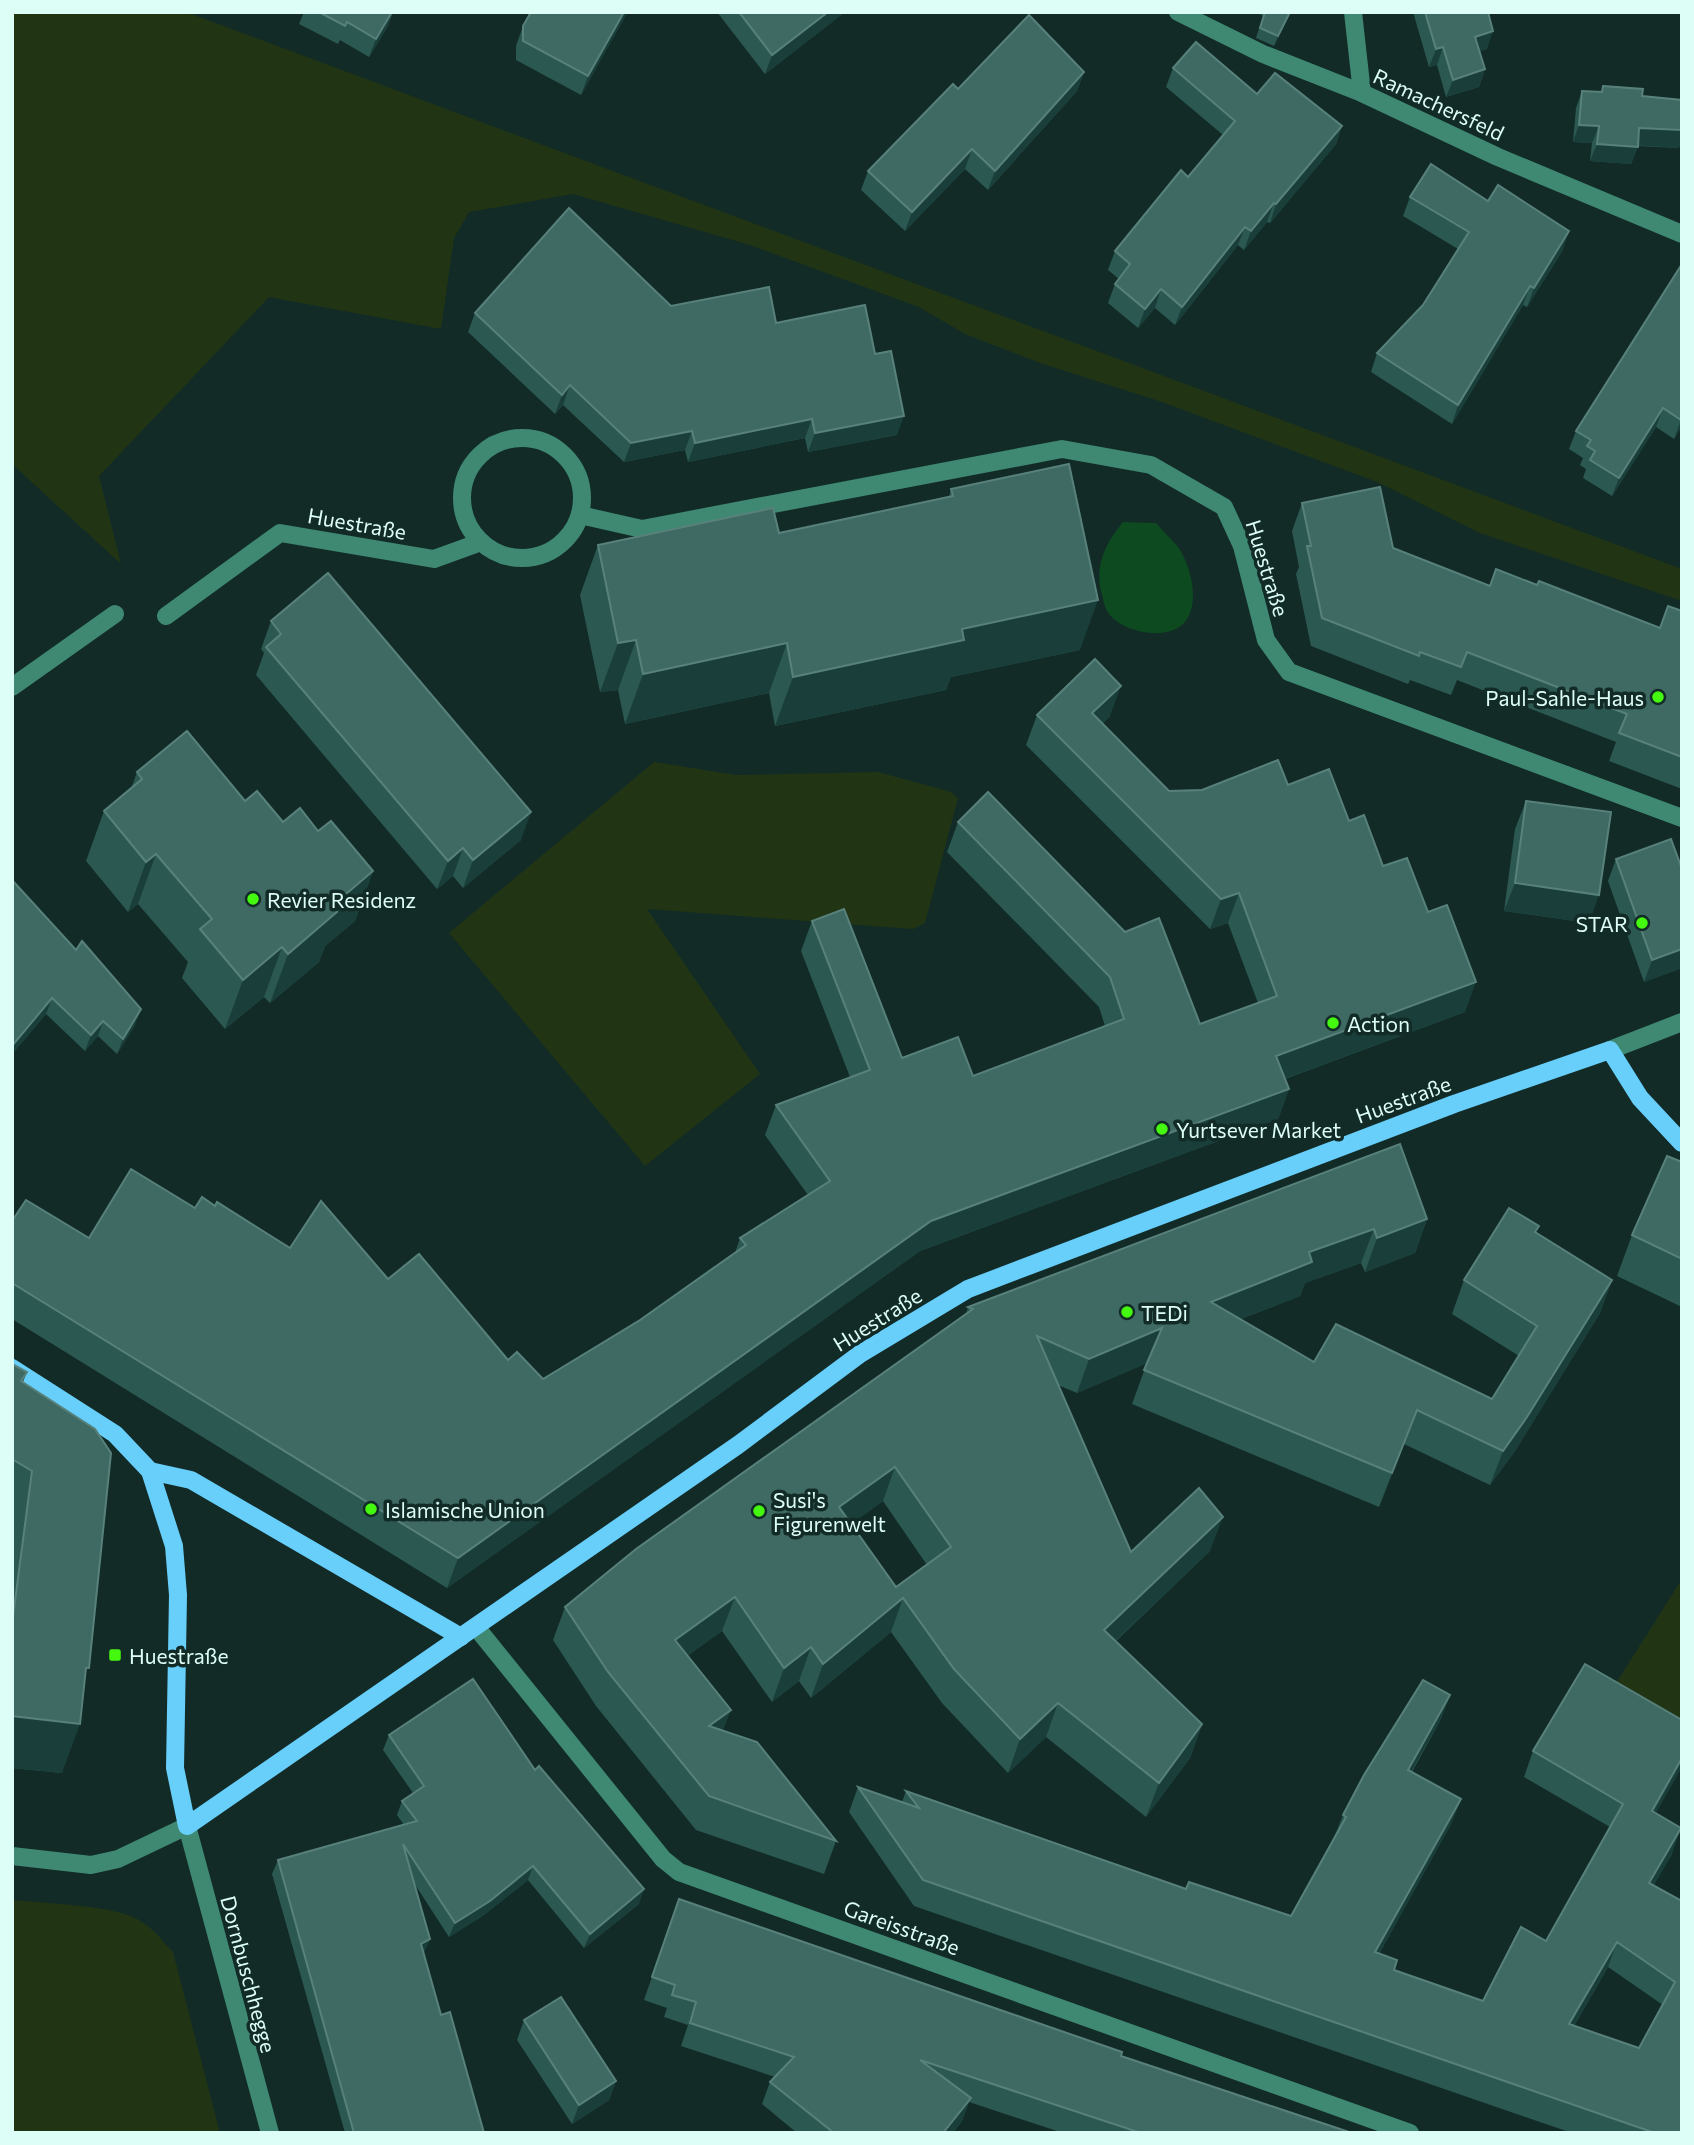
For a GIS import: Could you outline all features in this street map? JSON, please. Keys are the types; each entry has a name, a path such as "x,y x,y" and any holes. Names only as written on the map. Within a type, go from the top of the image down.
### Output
{"main road":[{"path":"1610,1050 1640,1098 1682,1143"},
{"name":"Huestraße","path":"187,1826 738,1445 860,1354 968,1289 1454,1104 1610,1050"},
{"path":"12,1368 115,1434 150,1471 174,1546 178,1595 175,1768 187,1826"},
{"path":"150,1471 191,1480 461,1637"}],"street":[{"name":"Ramachersfeld","path":"1178,12 1263,54 1362,93 1498,157 1682,234"},
{"path":"1353,12 1362,93"},
{"path":"509,438 530,438 550,444 566,456 577,473 583,494 574,531 562,544 530,558 512,558 495,553 481,542 469,528 463,511 462,492 466,474 475,458 489,446 509,438"},
{"name":"Huestraße","path":"580,514 642,529 1062,449 1152,465 1224,507 1242,546 1266,640 1289,672 1682,818"},
{"name":"Huestraße","path":"166,616 280,533 435,559 481,542"},
{"path":"12,687 115,614"},
{"name":"Huestraße","path":"1610,1050 1682,1021"},
{"name":"Gareisstraße","path":"476,1627 663,1859 680,1872 1410,2133"},
{"path":"12,1856 91,1865 118,1859 187,1826"},
{"name":"Dornbuschhegge","path":"187,1826 270,2133"}],"shaded area":[{"path":"12,12 186,12 1682,569 1682,601 1480,533 1377,482 1162,402 1040,363 965,334 919,307 750,245 573,194 469,212 454,238 441,329 269,297 99,476 121,564 12,464"},
{"path":"1123,522 1156,523 1183,555 1190,574 1193,596 1189,615 1176,629 1155,633 1132,629 1113,618 1106,609 1101,591 1101,563 1107,546"},
{"path":"654,762 737,775 878,772 951,792 958,798 925,923 913,929 647,909 760,1074 645,1166 449,933"},
{"path":"1682,1579 1682,1745 1606,1699"},
{"path":"12,1900 76,1905 125,1914 147,1926 173,1952 220,2133 12,2133"}],"building":[{"path":"319,12 392,12 376,39 347,22 345,26"},
{"path":"531,12 624,12 588,76 523,41 523,26"},
{"path":"739,12 828,12 772,55"},
{"path":"1265,12 1290,12 1278,36 1260,28"},
{"path":"1425,12 1488,12 1493,31 1475,37 1485,69 1453,80 1443,47 1436,49"},
{"path":"1029,15 1084,72 995,171 972,149 912,212 868,171 953,84 958,89"},
{"path":"1196,42 1257,94 1275,73 1342,126 1251,231 1245,227 1182,307 1161,289 1145,309 1115,284 1130,264 1115,251 1181,170 1188,177 1235,121 1173,68"},
{"path":"1603,86 1643,89 1642,96 1682,100 1682,130 1639,128 1638,147 1597,144 1599,126 1579,125 1582,91 1602,92"},
{"path":"1431,164 1488,201 1498,185 1569,231 1534,288 1530,286 1458,405 1377,353 1423,305 1469,232 1410,197"},
{"path":"569,208 671,306 769,287 776,323 865,305 875,354 891,351 904,416 815,433 812,419 695,443 692,431 631,443 570,385 562,395 475,313"},
{"path":"1682,264 1682,418 1681,420 1663,408 1619,478 1590,460 1595,451 1587,446 1591,440 1576,431"},
{"path":"1069,464 1098,600 962,629 964,640 793,677 787,643 643,674 636,640 618,643 598,545 773,508 779,533 953,496 951,489"},
{"path":"1380,487 1393,548 1490,586 1496,569 1537,585 1539,581 1660,628 1668,606 1682,611 1682,757 1619,733 1627,714 1467,652 1461,667 1420,652 1419,656 1322,618 1307,546 1311,546 1302,503"},
{"path":"328,573 531,812 473,860 463,848 448,861 266,647 281,634 271,621"},
{"path":"1095,659 1121,686 1092,713 1169,791 1202,790 1278,760 1288,785 1329,769 1349,821 1364,815 1383,866 1407,858 1428,912 1447,905 1476,982 1276,1056 1289,1089 931,1221 458,1558 12,1283 12,1221 26,1200 89,1238 131,1169 195,1208 202,1197 215,1206 217,1202 290,1248 321,1201 388,1279 419,1254 508,1360 517,1352 543,1379 640,1320 746,1245 740,1238 830,1181 776,1105 870,1070 812,921 844,909 902,1058 958,1037 973,1076 1124,1019 1110,977 958,822 988,792 1125,932 1159,918 1200,1024 1277,996 1239,893 1221,899 1037,715"},
{"path":"187,731 245,801 257,791 283,822 300,808 318,831 331,821 373,871 332,906 337,912 288,954 282,947 243,980 200,929 212,919 156,854 146,862 104,811 142,779 137,772"},
{"path":"1526,801 1611,812 1599,895 1515,883"},
{"path":"1671,839 1682,869 1682,949 1652,960 1616,859"},
{"path":"12,880 76,950 82,941 141,1009 123,1039 103,1021 91,1035 52,998 12,1046"},
{"path":"1400,1144 1427,1219 1377,1238 1374,1229 1309,1252 1312,1262 1211,1302 1314,1362 1336,1324 1492,1399 1537,1326 1464,1280 1509,1208 1539,1226 1535,1232 1612,1280 1503,1451 1417,1410 1392,1473 1144,1370 1162,1328 1089,1359 1037,1336 1131,1552 1199,1488 1223,1517 1104,1630 1202,1724 1159,1783 1058,1703 1020,1739 954,1669 903,1598 823,1664 811,1647 784,1668 735,1597 675,1640 731,1710 709,1726 757,1742 836,1841 709,1796 608,1672 565,1607 636,1549 973,1309 968,1307","holes":["895,1467 951,1547 896,1587 839,1507"]},
{"path":"1667,1156 1682,1162 1682,1259 1632,1235"},
{"path":"12,1364 27,1372 21,1381 95,1429 111,1453 89,1668 86,1668 80,1724 12,1716 12,1624 32,1471 12,1459"},
{"path":"1585,1664 1682,1720 1682,1758 1652,1811 1681,1828 1649,1883 1682,1901 1682,2133 1655,2133 923,1880 858,1787 919,1808 906,1791 1186,1889 1189,1882 1291,1916 1346,1817 1343,1815 1364,1775 1423,1680 1450,1695 1408,1770 1461,1799 1375,1952 1397,1960 1394,1970 1483,2001 1521,1927 1546,1941 1623,1804 1533,1751","holes":["1617,1942 1675,1982 1639,2048 1569,2024"]},
{"path":"473,1679 535,1770 539,1766 644,1889 590,1934 533,1866 490,1901 455,1923 403,1844 430,1939 421,1944 441,2015 450,2012 484,2133 354,2133 278,1860 417,1821 402,1801 424,1786 389,1735"},
{"path":"679,1899 1122,2052 1121,2056 1352,2133 1141,2133 920,2060 971,2098 943,2133 834,2133 770,2082 794,2057 690,2023 696,2002 672,1995 675,1985 652,1977"},
{"path":"561,1997 616,2081 579,2105 524,2020"}],"place":[{"name":"Paul-Sahle-Haus","path":"1658,697"},
{"name":"Revier Residenz","path":"253,899"},
{"name":"STAR","path":"1642,923"},
{"name":"Action","path":"1333,1023"},
{"name":"Yurtsever Market","path":"1162,1129"},
{"name":"TEDi","path":"1127,1312"},
{"name":"Islamische Union","path":"371,1509"},
{"name":"Susi's Figurenwelt","path":"759,1511"},
{"name":"Huestraße","path":"115,1655"}]}
